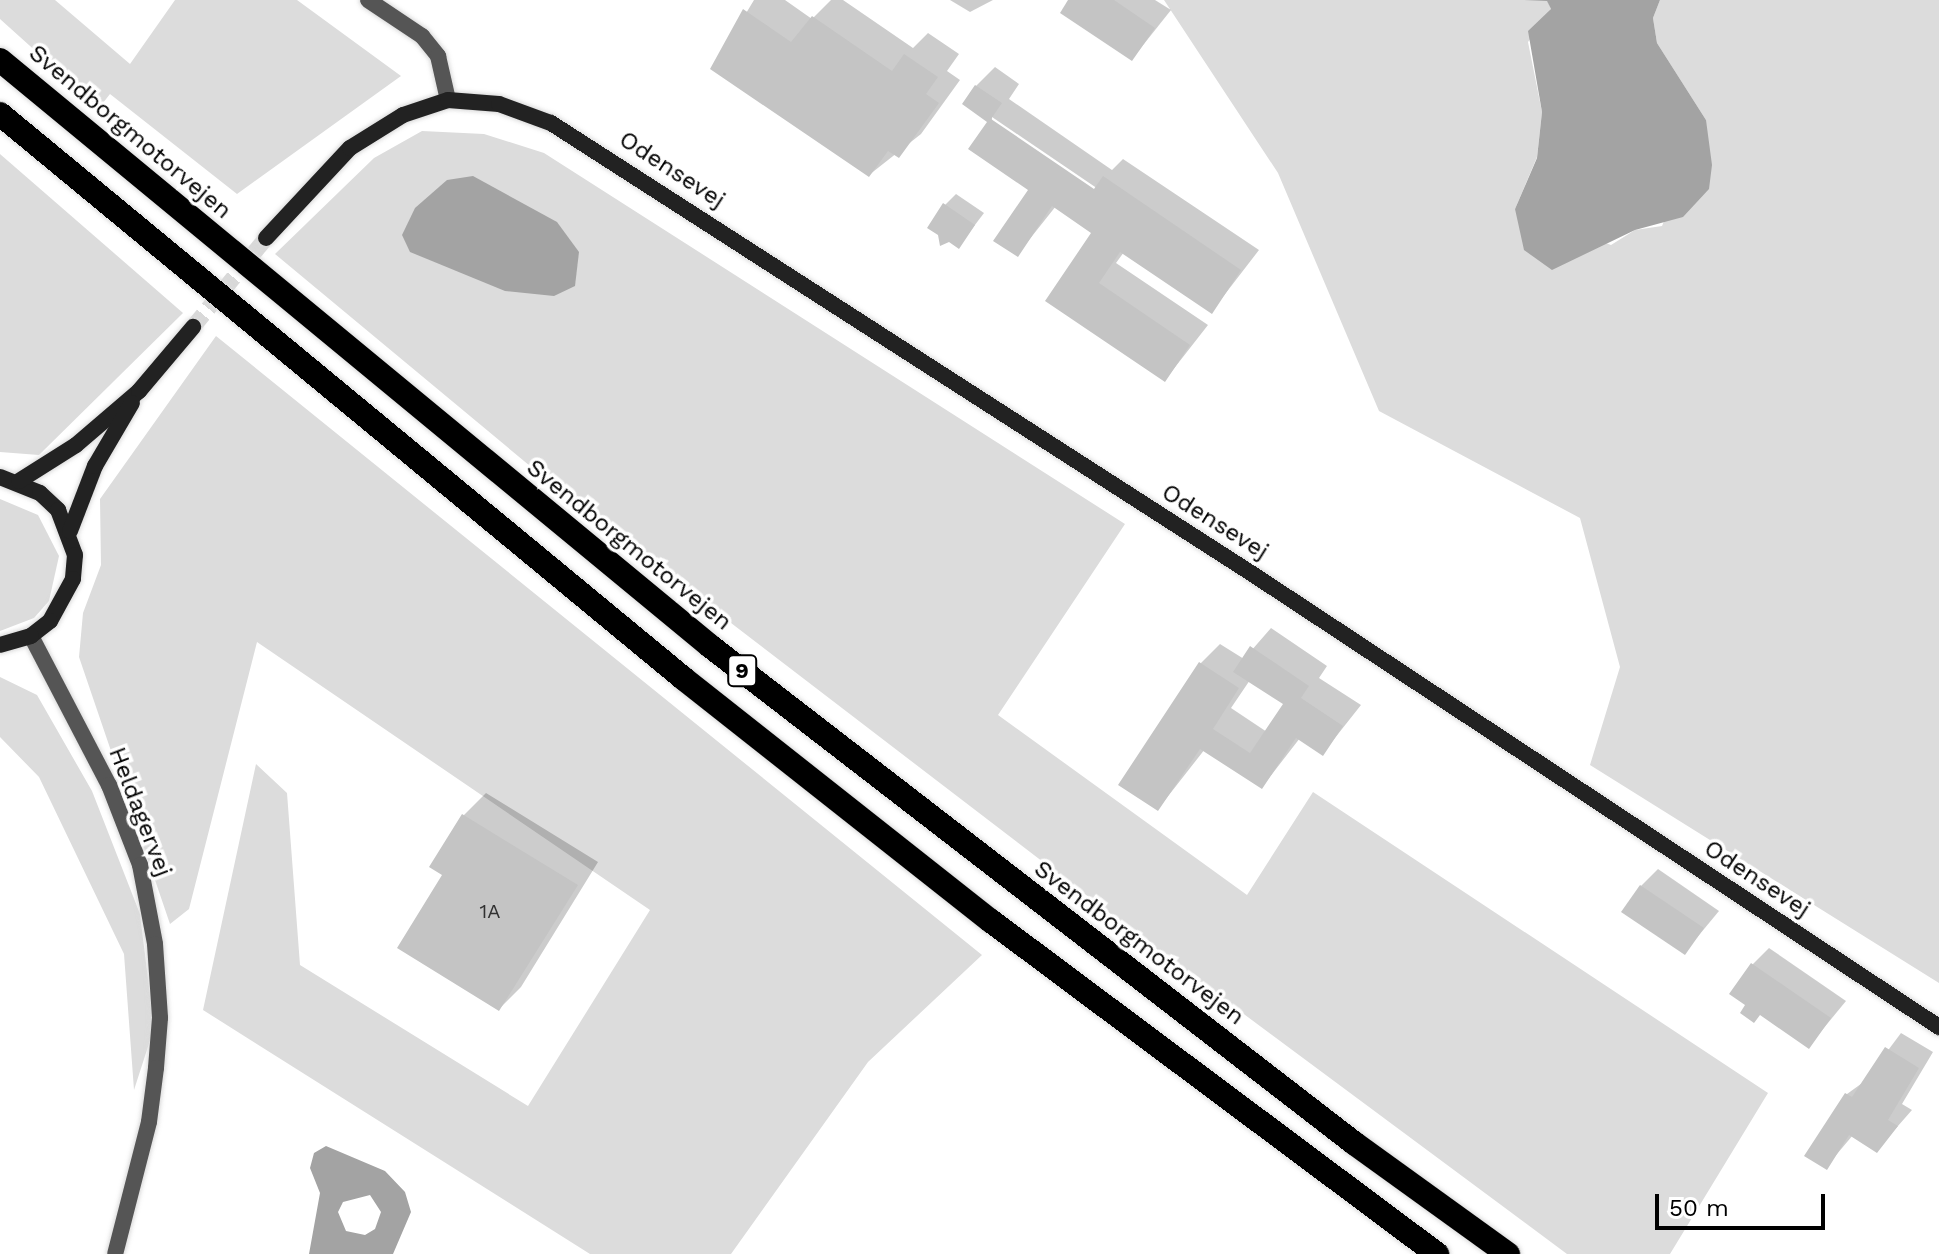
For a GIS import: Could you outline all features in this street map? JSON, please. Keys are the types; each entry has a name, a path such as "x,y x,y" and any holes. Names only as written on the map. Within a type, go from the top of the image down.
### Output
{"highway":[{"name":"Svendborgmotorvejen","path":"0,60 710,646 1354,1143 1508,1254"},
{"name":"9","path":"0,114 258,332 695,688 991,921 1437,1254"}],"main road":[{"name":"Odensevej","path":"266,238 350,148 403,115 448,100 499,104 551,123 589,144 1939,1027"},
{"path":"19,481 76,445 139,391 193,327"},
{"path":"0,645 31,636 58,611 73,579 70,531 95,466 139,391"},
{"path":"0,477 19,481 40,493 70,531"}],"street":[{"path":"368,0 422,36 438,56 448,100"},
{"name":"Heldagervej","path":"31,636 109,785 140,865 155,944 156,1068 149,1122 115,1254"}],"shaded area":[{"path":"0,0 55,0 130,64 175,0 297,0 401,76 237,194 110,94 99,108 0,19"},
{"path":"1164,0 1547,0 1551,9 1528,42 1542,112 1537,157 1515,209 1611,245 1635,230 1662,226 1706,120 1657,43 1653,18 1660,0 1939,0 1939,983 1590,765 1620,667 1580,518 1379,411 1278,173"},
{"path":"1524,0 1660,0 1653,18 1657,43 1706,120 1712,165 1709,189 1683,217 1635,230 1552,270 1524,250 1515,209 1537,158 1542,112 1528,31 1551,9 1547,1"},
{"path":"422,131 484,134 544,153 1125,524 998,715 1247,895 1313,792 1768,1093 1670,1254 1567,1254 1167,957 577,505 275,254 374,158"},
{"path":"0,154 183,313 39,455 0,452"},
{"path":"473,176 557,222 579,252 575,286 554,296 505,291 410,252 402,235 415,208 447,180"},
{"path":"216,336 982,955 868,1062 731,1254 590,1254 203,1010 256,764 287,793 300,965 528,1106 650,910 257,642 189,909 170,924 79,657 83,613 101,565 100,499"},
{"path":"0,499 38,515 59,556 49,601 34,618 0,631"},
{"path":"0,677 37,695 92,791 140,914 154,1028 134,1090 124,954 39,777 0,737"},
{"path":"326,1146 385,1171 405,1192 411,1212 393,1254 309,1254 320,1193 310,1168 314,1153","holes":["370,1195 381,1212 375,1229 365,1235 346,1231 338,1212 343,1202"]}],"building":[{"path":"1068,0 1114,0 1155,28 1132,61 1060,13"},
{"path":"743,9 791,42 812,16 892,71 904,54 938,77 926,94 939,103 899,158 888,151 869,177 710,69"},
{"path":"975,85 1002,103 991,119 1094,189 1103,176 1241,270 1212,314 1120,252 1099,283 1190,345 1165,382 1045,301 1091,233 1052,206 1018,257 993,241 1028,190 968,149 987,122 962,104"},
{"path":"943,203 975,225 959,249 949,242 940,246 938,235 927,228"},
{"path":"1250,646 1309,686 1301,698 1343,726 1323,756 1296,738 1262,789 1200,749 1158,811 1118,785 1199,662 1239,688 1213,729 1250,753 1283,704 1233,672"},
{"path":"462,814 578,885 499,1011 397,948 442,875 429,867"},
{"path":"1640,885 1704,928 1685,955 1621,912"},
{"path":"1751,963 1831,1018 1809,1049 1760,1015 1754,1023 1740,1013 1745,1005 1729,994"},
{"path":"1885,1047 1919,1068 1888,1120 1898,1126 1877,1153 1849,1135 1827,1170 1804,1156 1845,1093 1852,1097"}],"tunnel":[{"path":"193,327 266,238"}]}
